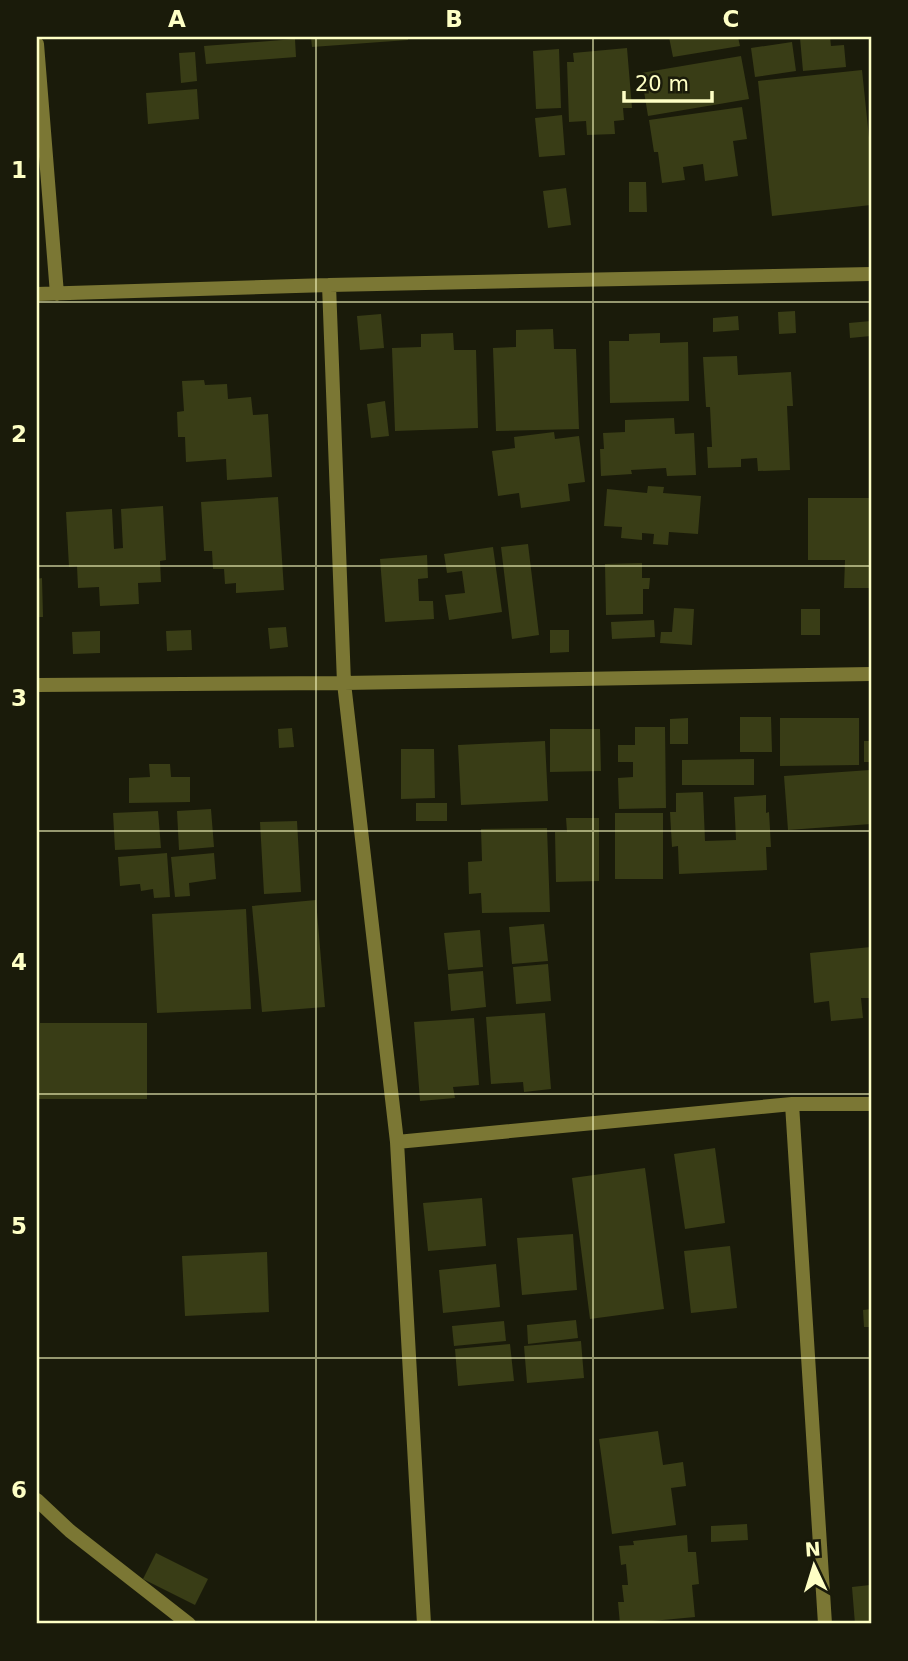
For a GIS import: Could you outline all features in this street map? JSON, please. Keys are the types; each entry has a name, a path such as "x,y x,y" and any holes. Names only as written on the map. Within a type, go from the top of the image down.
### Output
{"street":[{"path":"37,44 57,294"},
{"path":"37,294 871,274"},
{"path":"329,285 344,683 397,1142 424,1624"},
{"path":"37,685 871,674"},
{"path":"397,1142 792,1104 871,1104"},
{"path":"792,1104 825,1624"},
{"path":"37,1500 70,1531 189,1624"}],"building":[{"path":"311,37 408,37 408,40 312,47"},
{"path":"669,37 738,37 740,46 673,57"},
{"path":"830,37 831,46 844,45 846,67 803,71 800,38"},
{"path":"295,39 296,57 206,64 204,46"},
{"path":"792,42 796,71 755,77 751,48"},
{"path":"627,48 632,108 623,108 624,120 614,121 615,134 587,135 586,121 569,122 567,62 574,62 573,53"},
{"path":"559,49 561,108 536,109 533,51"},
{"path":"195,52 197,81 181,83 179,53"},
{"path":"741,56 749,99 648,116 641,73"},
{"path":"862,70 871,157 871,205 772,216 758,81"},
{"path":"197,89 199,119 148,124 146,93"},
{"path":"742,107 747,139 733,141 738,176 705,181 703,164 683,167 685,180 662,183 658,152 654,152 649,120"},
{"path":"562,115 565,155 539,157 535,118"},
{"path":"629,182 646,182 647,212 629,212"},
{"path":"566,188 571,225 548,228 543,191"},
{"path":"795,311 796,333 779,334 778,312"},
{"path":"381,314 384,348 360,350 357,316"},
{"path":"738,316 739,330 713,332 713,318"},
{"path":"871,321 871,336 850,338 849,323"},
{"path":"553,329 554,349 576,349 579,429 496,431 493,348 516,347 516,330"},
{"path":"453,333 454,350 476,350 478,428 395,431 392,348 421,347 421,334"},
{"path":"660,333 660,343 688,342 689,401 610,403 609,341 629,341 629,334"},
{"path":"737,356 738,375 791,372 793,406 787,406 790,470 758,471 757,458 741,459 741,467 708,468 707,447 712,447 703,357"},
{"path":"204,380 205,385 227,384 228,399 251,397 253,415 268,414 272,477 227,480 226,459 186,462 185,437 178,437 177,412 184,411 182,381"},
{"path":"385,401 389,436 371,438 367,404"},
{"path":"674,418 675,434 694,433 696,475 667,476 666,468 631,470 632,474 601,476 600,449 604,449 603,433 625,432 625,420"},
{"path":"554,432 555,439 579,436 585,482 568,484 570,501 521,508 519,493 498,496 492,451 515,448 514,437"},
{"path":"648,486 664,487 663,493 701,496 698,534 669,532 668,545 653,544 654,534 642,533 642,540 621,538 622,527 604,526 607,489 647,493"},
{"path":"278,497 284,590 236,593 236,583 225,584 224,569 213,569 212,551 204,551 201,502"},
{"path":"808,498 871,498 871,588 844,588 845,560 808,560"},
{"path":"163,506 166,560 160,561 161,582 138,583 139,604 100,606 99,587 78,588 77,566 69,567 66,512 112,509 114,549 123,548 121,509"},
{"path":"528,544 539,635 512,639 501,547"},
{"path":"493,547 502,612 449,620 445,595 465,593 462,571 447,573 444,554"},
{"path":"427,555 428,578 418,579 419,601 433,601 434,619 385,622 380,559"},
{"path":"642,563 642,578 650,578 649,589 643,589 643,614 606,615 605,564"},
{"path":"42,578 43,617 37,617 37,579"},
{"path":"674,608 694,609 692,645 660,643 661,632 672,632"},
{"path":"801,609 820,609 820,635 801,635"},
{"path":"654,620 655,637 612,639 611,622"},
{"path":"286,627 288,647 270,649 268,628"},
{"path":"191,630 192,650 167,651 166,631"},
{"path":"550,630 569,630 569,652 550,653"},
{"path":"100,631 100,653 73,654 72,632"},
{"path":"740,717 771,717 772,752 740,752"},
{"path":"688,718 688,744 670,744 670,719"},
{"path":"780,718 859,718 859,765 780,766"},
{"path":"635,727 665,727 666,808 619,809 618,778 633,777 633,762 618,762 618,745 635,745"},
{"path":"292,728 294,747 279,748 278,729"},
{"path":"550,729 600,729 601,771 550,772"},
{"path":"545,741 548,801 461,805 458,745"},
{"path":"864,741 871,741 871,762 864,762"},
{"path":"401,749 434,749 435,798 401,799"},
{"path":"754,759 754,785 682,785 682,760"},
{"path":"149,764 170,764 171,777 190,777 190,802 129,803 129,778 150,777"},
{"path":"870,770 871,824 788,830 784,776"},
{"path":"703,792 705,841 736,840 734,797 766,795 771,847 766,847 767,870 679,874 678,846 672,847 670,812 676,812 676,793"},
{"path":"416,803 447,803 447,821 416,821"},
{"path":"211,809 214,847 179,850 177,811"},
{"path":"158,811 161,848 115,850 113,813"},
{"path":"615,813 663,813 663,879 615,879"},
{"path":"566,818 599,818 599,881 556,882 555,832 567,832"},
{"path":"297,821 301,892 264,894 260,822"},
{"path":"547,828 550,912 482,913 481,893 469,894 468,862 482,861 481,829"},
{"path":"167,853 170,897 154,898 153,889 141,891 140,884 120,886 118,857"},
{"path":"214,853 216,879 189,883 190,896 175,897 171,857"},
{"path":"316,900 325,1007 262,1012 252,906"},
{"path":"246,909 251,1009 157,1013 152,914"},
{"path":"544,924 548,961 512,964 509,927"},
{"path":"480,930 483,967 448,970 444,933"},
{"path":"871,947 871,998 861,998 863,1018 831,1021 829,1001 814,1003 810,953"},
{"path":"548,964 551,1001 516,1004 513,967"},
{"path":"483,971 486,1007 451,1011 448,974"},
{"path":"545,1013 551,1089 524,1092 523,1082 491,1084 486,1017"},
{"path":"474,1018 479,1085 453,1087 455,1098 420,1101 414,1022"},
{"path":"40,1023 147,1023 147,1099 39,1099"},
{"path":"715,1148 725,1223 685,1229 674,1154"},
{"path":"645,1168 664,1309 590,1319 572,1178"},
{"path":"482,1198 486,1246 428,1251 423,1203"},
{"path":"573,1234 577,1290 522,1295 517,1238"},
{"path":"730,1246 737,1308 691,1313 684,1251"},
{"path":"267,1252 269,1312 185,1316 182,1256"},
{"path":"496,1264 500,1307 443,1313 439,1270"},
{"path":"871,1309 871,1327 864,1327 863,1310"},
{"path":"576,1320 578,1338 528,1344 527,1325"},
{"path":"504,1321 506,1341 454,1346 452,1326"},
{"path":"581,1341 584,1378 527,1383 524,1346"},
{"path":"510,1344 514,1381 458,1386 455,1349"},
{"path":"658,1431 663,1465 683,1462 686,1486 671,1488 676,1525 612,1534 599,1439"},
{"path":"747,1524 748,1540 711,1542 711,1526"},
{"path":"687,1535 688,1552 696,1552 699,1584 692,1585 695,1617 620,1624 618,1602 624,1602 622,1585 628,1585 626,1564 621,1565 619,1546 634,1545 633,1541"},
{"path":"156,1553 208,1579 195,1605 143,1579"},
{"path":"870,1585 871,1624 855,1624 852,1587"}]}
